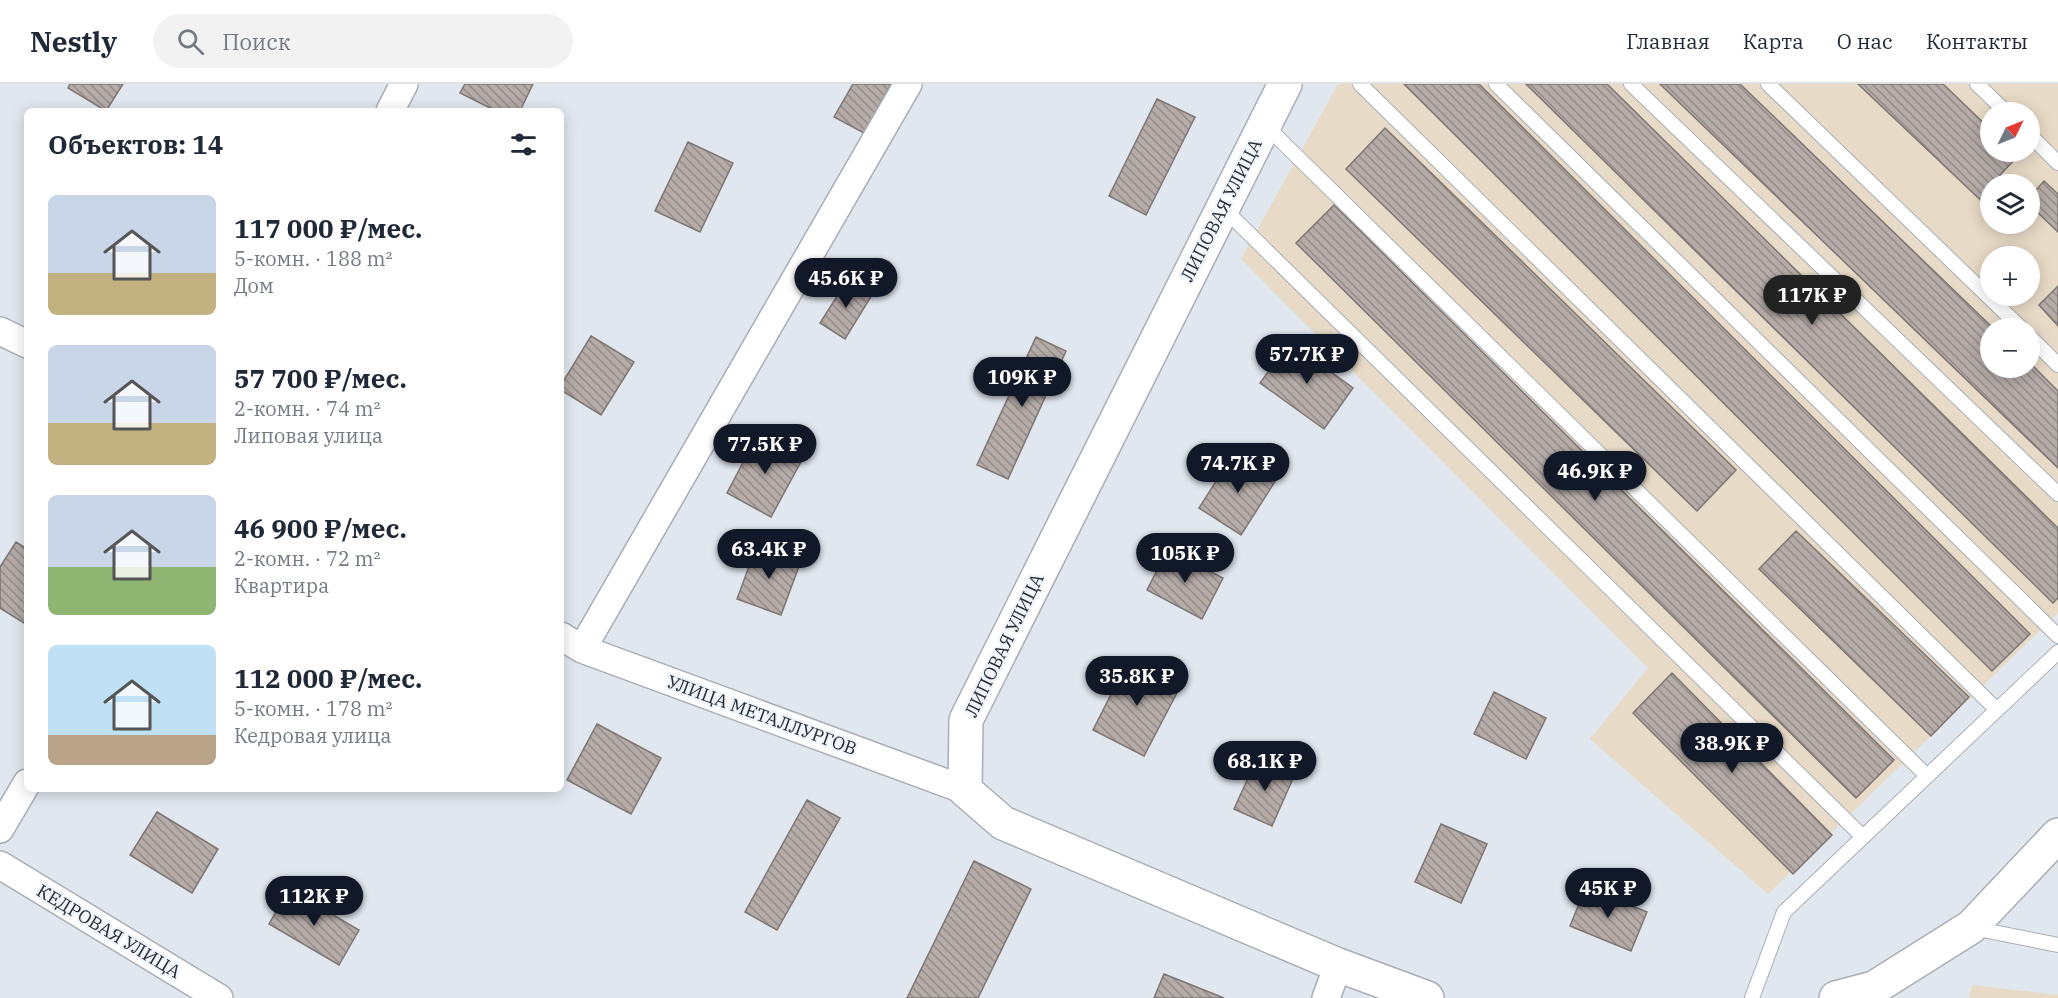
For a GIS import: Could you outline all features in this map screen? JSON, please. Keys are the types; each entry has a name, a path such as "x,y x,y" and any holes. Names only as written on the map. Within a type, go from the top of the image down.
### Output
{"main road":[{"name":"ЛИПОВАЯ УЛИЦА","path":"965,790 966,720 1284,84"},
{"path":"965,790 1003,822 1338,965 1427,998"},
{"path":"1836,998 1875,993 1971,927 2058,835"}],"street":[{"path":"392,108 404,84"},
{"path":"571,643 908,84"},
{"path":"0,331 24,343"},
{"name":"УЛИЦА МЕТАЛЛУРГОВ","path":"571,643 965,790"},
{"path":"0,829 24,788"},
{"name":"КЕДРОВАЯ УЛИЦА","path":"0,865 219,998"},
{"path":"1326,998 1338,965"}],"lane":[{"path":"1360,84 1997,710"},
{"path":"1496,84 2058,636"},
{"path":"1631,84 2058,494"},
{"path":"1768,84 2011,318"},
{"path":"1977,84 1996,102"},
{"path":"1264,124 1927,776"},
{"path":"2040,145 2058,163"},
{"path":"1222,208 1863,837"},
{"path":"2040,347 2058,365"},
{"path":"1752,998 1784,912 2058,652"},
{"path":"1971,927 2058,945"}],"shaded area":[{"path":"1338,84 2058,84 2058,613 1768,894 1590,739 1648,668 1241,259"},
{"path":"1972,985 2058,995 2058,998 1969,998"}],"building":[{"path":"70,84 123,84 108,108 101,108 68,88"},
{"path":"465,84 533,84 521,108 490,108 460,93"},
{"path":"853,84 891,84 864,133 834,117"},
{"path":"1404,84 1479,84 2030,634 1992,671"},
{"path":"1526,84 1607,84 2058,528 2058,598 2053,603"},
{"path":"1660,84 1740,84 1983,318 1980,318 1980,378 2040,378 2040,373 2058,391 2058,468"},
{"path":"1858,84 1943,84 1980,119 1980,162 2012,162 2001,174 1980,174 1980,200"},
{"path":"1157,99 1195,117 1146,215 1109,196"},
{"path":"1385,128 1736,470 1697,511 1346,169"},
{"path":"688,142 733,163 700,232 655,211"},
{"path":"2044,181 2058,194 2058,232 2040,215 2040,186"},
{"path":"1334,205 1894,760 1856,798 1296,243"},
{"path":"848,279 872,295 845,339 820,323"},
{"path":"2058,286 2058,326 2040,306"},
{"path":"591,336 634,362 601,415 564,392 564,380"},
{"path":"1036,337 1066,351 1008,479 977,465"},
{"path":"1290,342 1353,388 1324,429 1260,383"},
{"path":"758,434 803,458 771,517 727,493"},
{"path":"1234,453 1276,480 1241,535 1199,508"},
{"path":"1796,531 1969,697 1931,736 1759,569"},
{"path":"16,542 24,547 24,623 0,608 0,567"},
{"path":"757,545 801,561 781,615 737,599"},
{"path":"1168,549 1223,578 1202,619 1147,590"},
{"path":"1129,659 1181,685 1144,756 1093,730"},
{"path":"1672,673 1832,835 1793,874 1633,713"},
{"path":"1494,692 1546,718 1526,759 1474,734"},
{"path":"597,724 661,758 631,814 567,780"},
{"path":"1257,758 1295,774 1272,826 1234,809"},
{"path":"807,800 840,818 777,930 745,912"},
{"path":"157,812 218,849 192,893 130,855"},
{"path":"1441,824 1487,844 1461,903 1415,882"},
{"path":"974,861 1031,889 978,998 907,998"},
{"path":"1586,887 1647,912 1631,951 1570,926"},
{"path":"289,889 359,930 339,965 269,924"},
{"path":"1164,974 1224,998 1154,998"}]}
